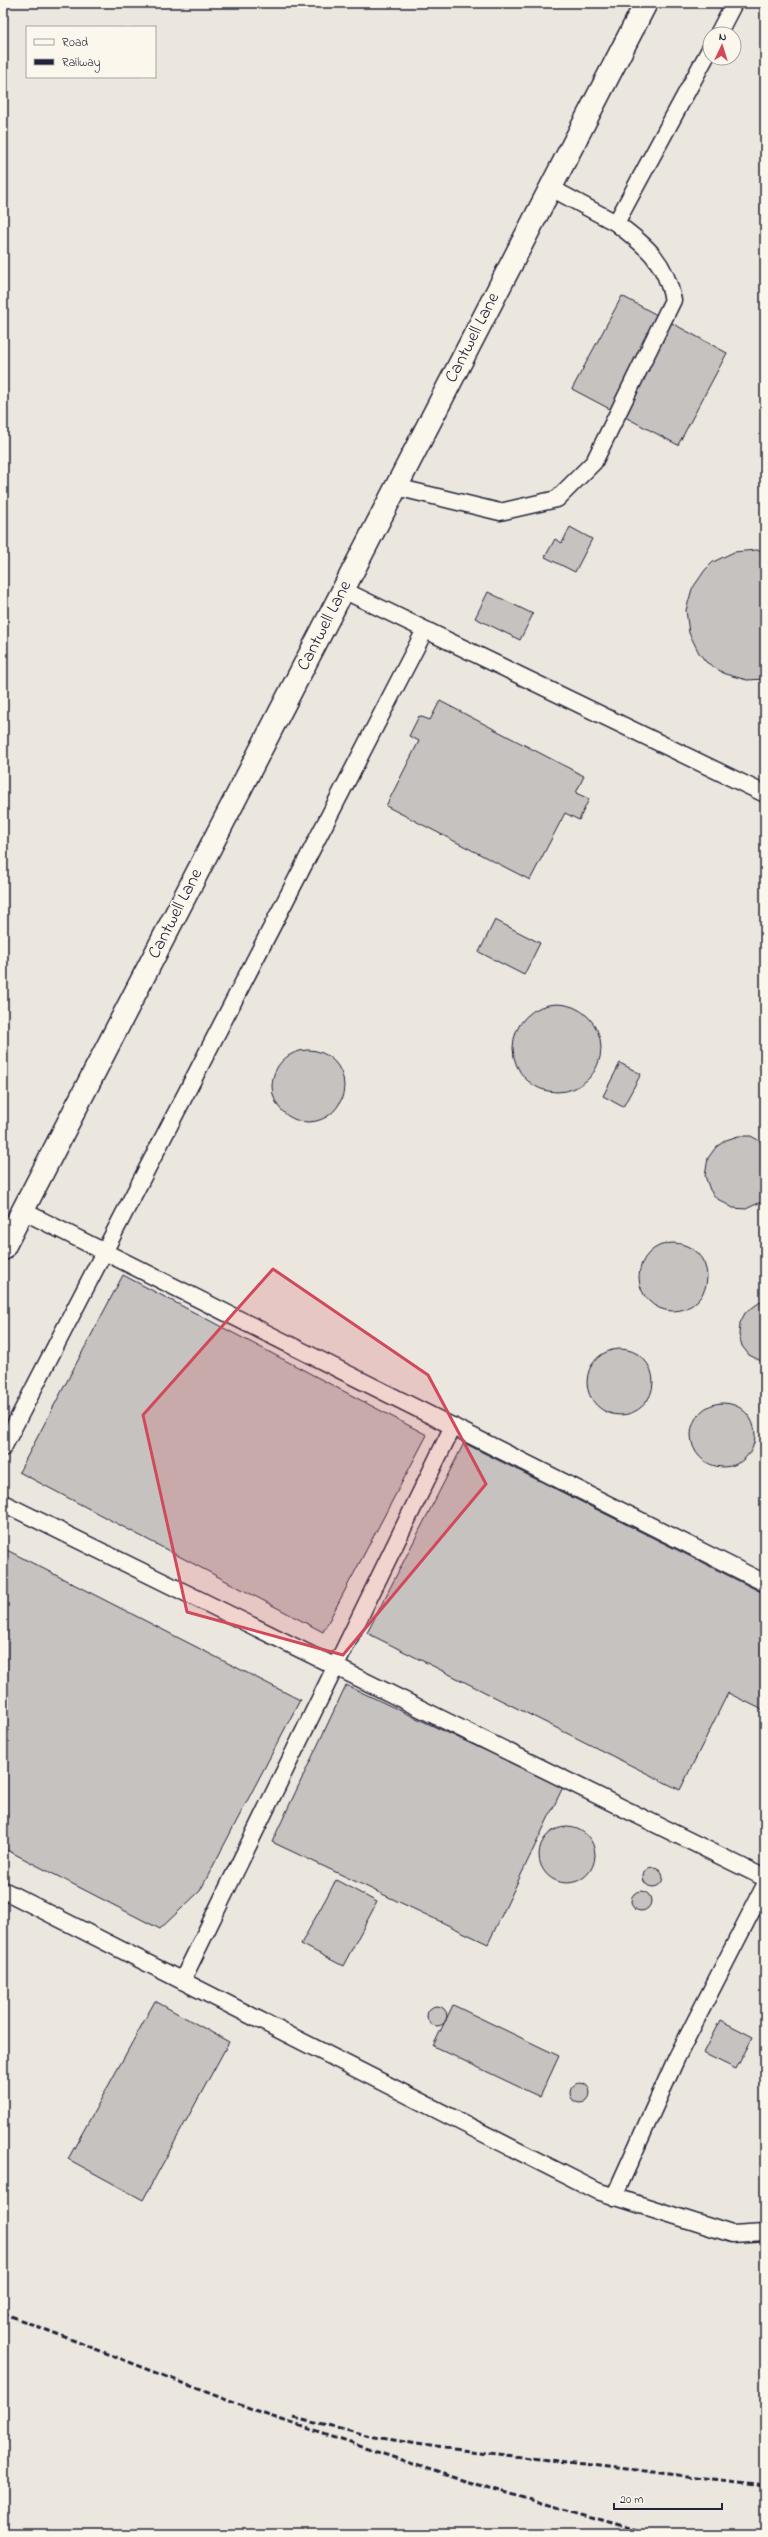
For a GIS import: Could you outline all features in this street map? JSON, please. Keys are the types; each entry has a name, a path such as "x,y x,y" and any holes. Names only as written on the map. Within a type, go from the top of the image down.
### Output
{"street":[{"name":"Cantwell Lane","path":"3,1249 646,3"}],"lane":[{"path":"722,26 734,3"},
{"path":"616,223 702,64"},
{"path":"396,487 500,512 557,499 594,462 673,300 669,282 651,250 616,223 551,188"},
{"path":"343,590 765,794"},
{"path":"3,1448 425,630"},
{"path":"23,1211 765,1583"},
{"path":"182,1981 453,1426"},
{"path":"3,1503 765,1878"},
{"path":"614,2197 677,2057 765,1885"},
{"path":"3,1890 597,2191 732,2234 765,2232"}],"highlighted area":[{"path":"273,1269 428,1375 486,1484 343,1655 187,1612 143,1415"}],"shaded area":[{"path":"3,3 765,3 765,2534 3,2534"}],"building":[{"path":"622,296 727,353 678,445 572,389"},
{"path":"570,527 592,539 575,572 545,557 555,539 562,543"},
{"path":"756,550 765,551 765,679 747,680 725,674 706,662 699,653 689,633 686,610 692,589 705,570 713,562 734,552"},
{"path":"488,592 533,614 520,640 475,618"},
{"path":"440,701 584,776 576,793 589,799 579,820 565,813 530,880 386,806 419,741 409,736 419,716 430,720"},
{"path":"495,920 540,943 524,975 479,952"},
{"path":"557,1004 574,1008 588,1017 597,1031 601,1048 597,1065 588,1079 574,1088 557,1092 540,1088 526,1079 517,1065 513,1048 517,1031 526,1017 540,1008"},
{"path":"301,1050 315,1050 322,1052 334,1060 342,1072 344,1086 342,1100 334,1112 322,1120 315,1122 301,1122 294,1120 282,1112 274,1100 272,1093 272,1079 274,1072 282,1060 294,1052"},
{"path":"620,1063 641,1074 623,1107 603,1096"},
{"path":"738,1136 751,1136 765,1144 765,1200 746,1209 733,1208 716,1198 710,1190 705,1176 708,1158 716,1147 726,1140"},
{"path":"673,1243 686,1246 697,1253 704,1264 707,1277 704,1290 697,1301 686,1308 673,1311 660,1308 649,1301 642,1290 639,1277 642,1264 649,1253 660,1246"},
{"path":"123,1275 427,1435 323,1632 19,1472"},
{"path":"765,1300 765,1363 749,1355 742,1346 739,1335 740,1323 745,1313"},
{"path":"620,1349 633,1352 643,1359 650,1369 653,1382 650,1395 643,1405 633,1412 620,1415 607,1412 597,1405 590,1395 587,1382 590,1369 597,1359 607,1352"},
{"path":"723,1403 735,1405 746,1412 753,1423 755,1435 753,1447 746,1458 735,1465 723,1467 711,1465 700,1458 693,1447 691,1435 693,1423 700,1412 711,1405"},
{"path":"464,1443 765,1594 765,1711 728,1693 680,1790 367,1633"},
{"path":"3,1548 300,1700 200,1891 160,1929 3,1848"},
{"path":"346,1685 563,1787 488,1944 272,1842"},
{"path":"567,1827 578,1829 587,1835 593,1844 595,1855 593,1866 587,1875 578,1881 567,1883 556,1881 547,1875 541,1866 539,1855 541,1844 547,1835 556,1829"},
{"path":"653,1867 660,1870 663,1877 660,1884 653,1887 646,1884 643,1877 646,1870"},
{"path":"336,1880 377,1902 343,1966 301,1944"},
{"path":"641,1891 648,1894 651,1901 648,1908 641,1911 634,1908 631,1901 634,1894"},
{"path":"155,2001 229,2042 143,2200 68,2159"},
{"path":"453,2005 559,2056 540,2097 433,2046"},
{"path":"437,2006 444,2009 447,2016 444,2023 437,2026 430,2023 427,2016 430,2009"},
{"path":"720,2020 753,2037 736,2069 703,2053"},
{"path":"580,2083 587,2086 590,2093 587,2100 580,2103 573,2100 570,2093 573,2086"}],"railway":[{"path":"3,2313 255,2411 455,2478 651,2534"},
{"path":"294,2418 375,2437 436,2447 765,2485"}]}
